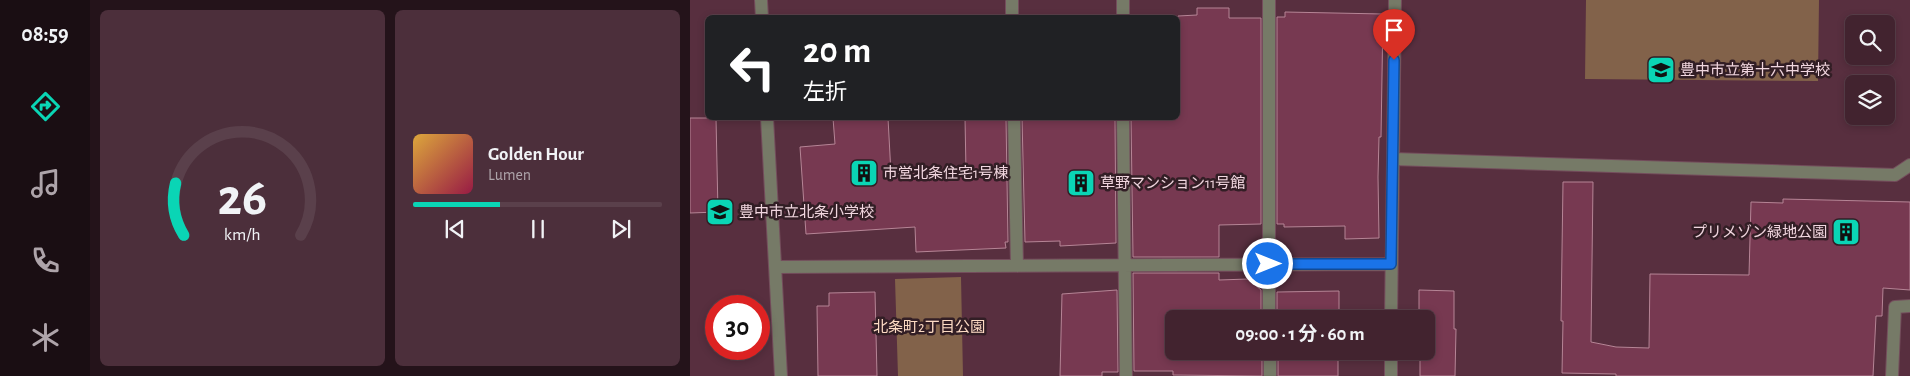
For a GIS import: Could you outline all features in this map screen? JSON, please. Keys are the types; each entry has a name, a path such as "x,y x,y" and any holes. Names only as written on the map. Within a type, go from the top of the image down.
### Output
{"street":[{"path":"761,0 762,15"},
{"path":"1012,0 1012,15"},
{"path":"1123,0 1123,15"},
{"path":"1269,310 1270,0"},
{"path":"1391,310 1395,0"},
{"path":"767,120 781,376"},
{"path":"1014,120 1017,266"},
{"path":"1123,120 1126,376"},
{"path":"1393,159 1895,175 1910,165"},
{"path":"774,267 1391,264"},
{"path":"1892,376 1895,307 1910,306"},
{"path":"1270,360 1270,376"},
{"path":"1391,360 1391,376"}],"green space":[{"path":"1586,0 1819,0 1818,81 1585,79"},
{"name":"北条町2丁目公園","path":"961,277 963,376 898,376 895,279"}],"building":[{"path":"1197,8 1229,8 1229,18 1261,18 1261,224 1219,225 1219,257 1133,257 1131,120 1180,120 1180,16 1197,15"},
{"path":"1285,12 1383,14 1381,137 1379,137 1378,177 1379,238 1345,239 1345,226 1284,227 1284,224 1277,224 1277,17 1285,17"},
{"path":"690,118 716,120 718,212 690,213"},
{"path":"833,120 888,120 891,174 966,171 965,120 1006,120 1008,242 1005,242 1006,248 916,252 915,227 806,234 800,147 835,144"},
{"path":"1022,120 1115,120 1116,243 1060,246 1060,241 1025,242"},
{"path":"1563,182 1593,182 1591,342 1616,347 1649,348 1650,274 1749,275 1751,202 1783,203 1783,199 1910,202 1910,290 1883,288 1882,316 1876,316 1873,376 1616,376 1616,374 1562,373"},
{"path":"1133,273 1219,273 1219,280 1248,279 1261,290 1261,310 1165,310 1165,360 1262,360 1262,376 1173,375 1173,371 1134,371"},
{"path":"1117,290 1118,372 1102,372 1102,376 1060,376 1062,294"},
{"path":"1419,290 1454,291 1454,329 1456,329 1455,376 1420,376 1420,360 1435,360 1435,310 1419,310"},
{"path":"1339,291 1339,310 1277,310 1277,292"},
{"path":"875,292 877,376 818,376 817,306 829,306 829,293"},
{"path":"1278,360 1338,360 1338,376 1278,376"}],"place":[{"name":"豊中市立第十六中学校","path":"1661,70"},
{"name":"市営北条住宅1号棟","path":"864,173"},
{"name":"草野マンション11号館","path":"1081,183"},
{"name":"豊中市立北条小学校","path":"720,212"},
{"name":"プリメゾン緑地公園","path":"1846,232"}],"route":[{"path":"1268,264 1391,264 1394,60"}]}
